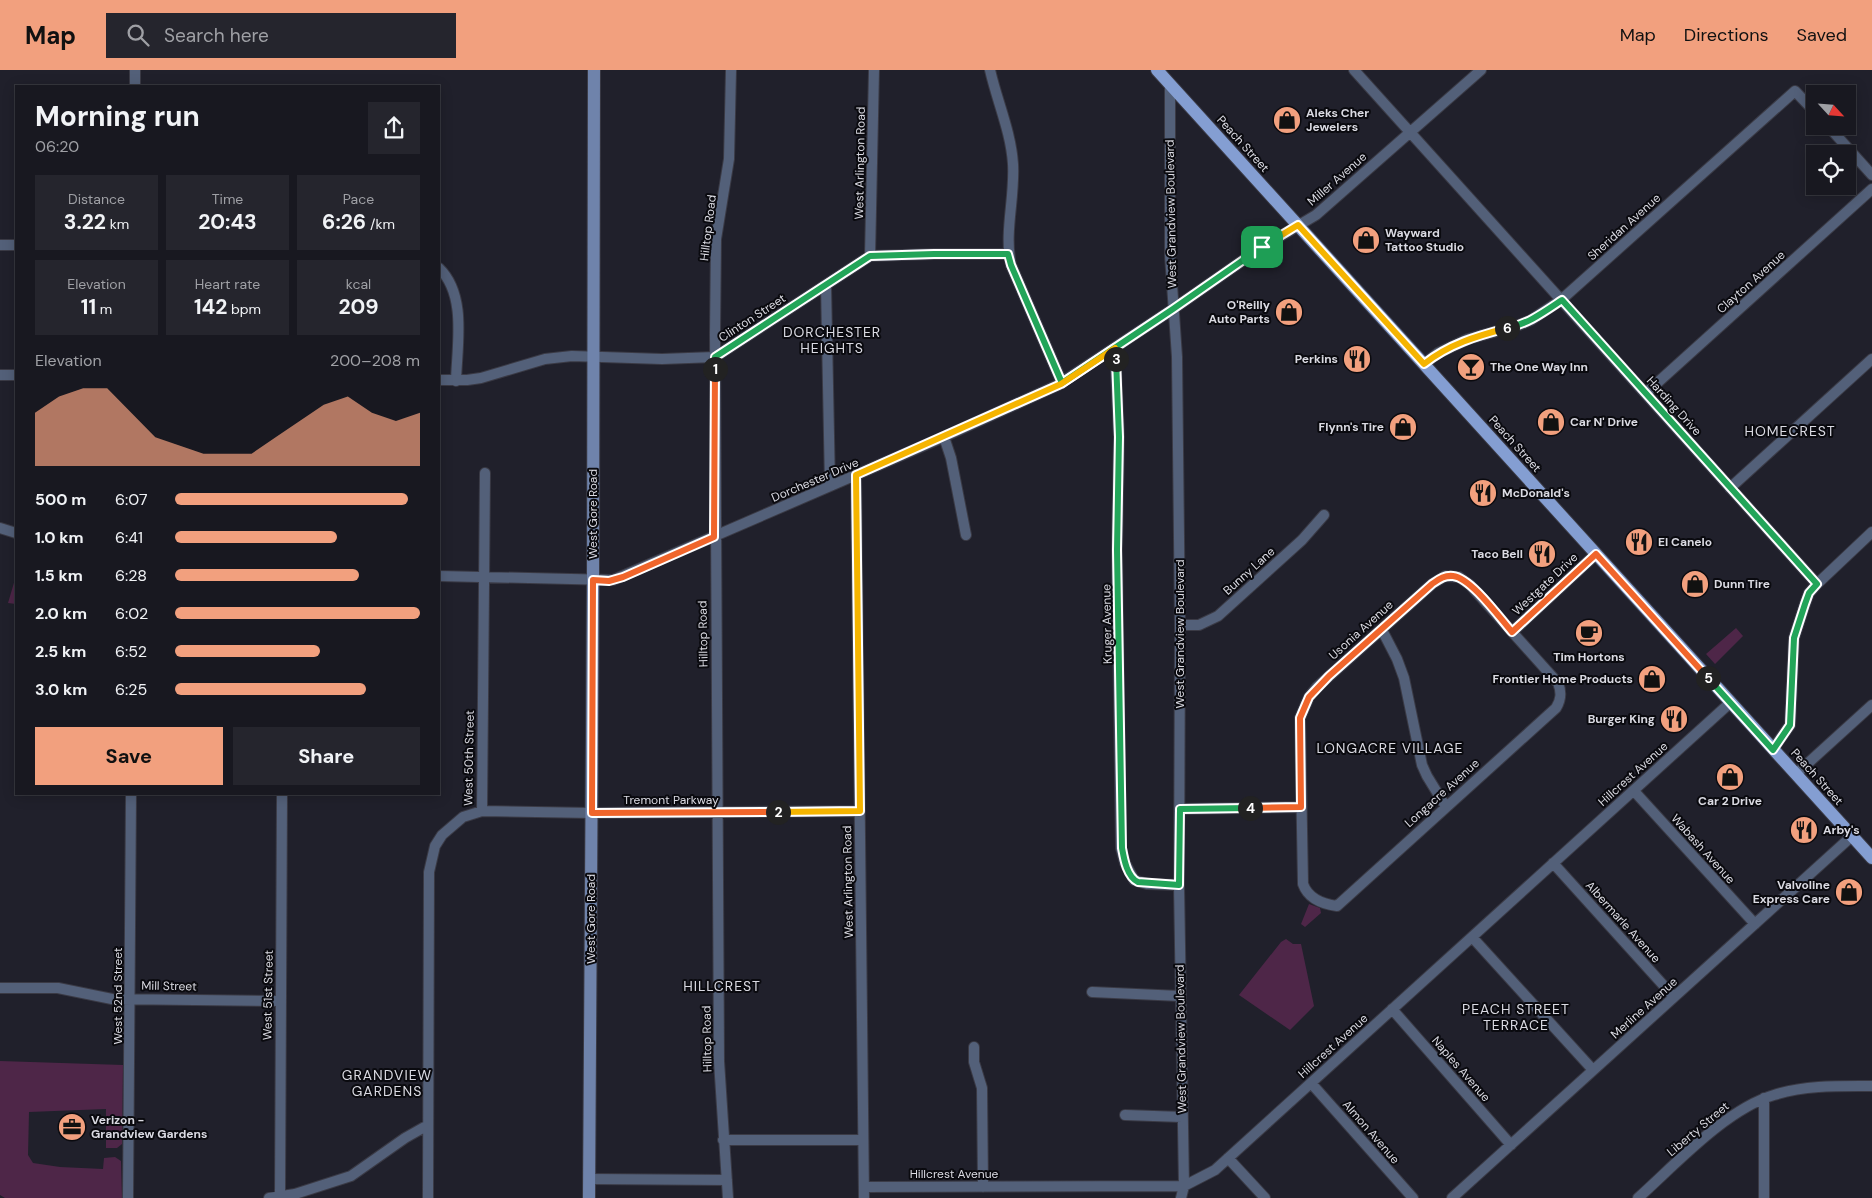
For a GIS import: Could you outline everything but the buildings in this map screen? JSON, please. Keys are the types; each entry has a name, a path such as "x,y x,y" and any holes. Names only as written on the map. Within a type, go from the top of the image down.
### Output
{"main road":[{"name":"Peach Street","path":"1157,70 1872,858"}],"street":[{"path":"135,70 135,85"},
{"name":"West Gore Road","path":"589,1198 594,70"},
{"name":"Hilltop Road","path":"728,1198 719,1061 714,537 716,240 729,159 731,70"},
{"name":"West Arlington Road","path":"870,256 874,70"},
{"path":"990,70 1012,155 1013,177 1008,254 1062,383"},
{"name":"West Grandview Boulevard","path":"1170,70 1169,242 1177,357 1180,625 1179,885 1184,1186 1181,1198"},
{"name":"Harding Drive","path":"1354,70 1817,584"},
{"name":"Miller Avenue","path":"1173,309 1262,247 1316,215 1481,70"},
{"name":"Sheridan Avenue","path":"1424,364 1450,347 1468,339 1531,320 1562,300 1795,90 1806,102"},
{"path":"1836,135 1872,175"},
{"name":"Clayton Avenue","path":"1646,393 1872,189"},
{"path":"0,245 15,245"},
{"path":"870,256 1008,254"},
{"name":"Clinton Street","path":"440,380 456,381 480,378 545,359 572,356 662,360 715,357 870,256"},
{"path":"440,269 447,278 457,301 456,381"},
{"path":"826,285 830,486"},
{"name":"Dorchester Drive","path":"440,576 609,581 623,577 944,437 1062,383 1173,309"},
{"name":"Kruger Avenue","path":"1115,348 1119,437 1117,550 1122,848 1125,863 1134,880 1147,884 1179,885"},
{"path":"1730,488 1872,360"},
{"path":"0,375 15,375"},
{"path":"944,437 951,458 966,535"},
{"name":"West 50th Street","path":"428,1198 429,883 431,858 435,846 452,825 463,817 482,811 482,638 485,473"},
{"name":"West Arlington Road","path":"856,475 864,1198"},
{"name":"Bunny Lane","path":"1180,625 1199,624 1218,616 1302,540 1324,515"},
{"path":"0,528 15,533"},
{"path":"1773,750 1790,725 1794,638 1809,593 1872,532"},
{"name":"Westgate Drive","path":"1512,632 1596,554"},
{"name":"Usonia Avenue","path":"1337,906 1324,904 1314,898 1307,892 1303,884 1299,730 1303,708 1317,688 1432,584 1445,576 1459,578 1470,585 1512,632"},
{"path":"1382,630 1397,659 1404,678 1422,765 1446,806"},
{"name":"Longacre Avenue","path":"1337,906 1556,708 1561,696 1558,684 1512,632"},
{"name":"Hillcrest Avenue","path":"864,1187 1184,1186 1206,1175 1228,1158 1731,702"},
{"path":"1796,774 1872,705"},
{"name":"Wabash Avenue","path":"1634,791 1755,924"},
{"name":"West 52nd Street","path":"128,1198 131,795"},
{"name":"West 51st Street","path":"280,1197 282,795"},
{"path":"1180,809 1301,807"},
{"name":"Tremont Parkway","path":"482,811 718,813 860,811"},
{"name":"Merline Avenue","path":"1452,1198 1852,836"},
{"name":"Albermarle Avenue","path":"1553,863 1674,997"},
{"path":"1472,937 1593,1070"},
{"name":"Mill Street","path":"0,988 58,988 99,998 280,1001"},
{"path":"1092,992 1180,996"},
{"name":"Naples Avenue","path":"1392,1009 1511,1145"},
{"path":"974,1047 974,1062 982,1088 984,1187"},
{"name":"Almon Avenue","path":"1311,1083 1413,1198"},
{"name":"Liberty Street","path":"1638,1198 1713,1130 1739,1111 1764,1098 1817,1087 1872,1086"},
{"path":"1764,1098 1764,1198"},
{"path":"1125,1116 1182,1117"},
{"path":"269,1198 295,1194 351,1176 405,1138 428,1125"},
{"path":"723,1140 863,1140"},
{"path":"1228,1158 1266,1198"},
{"path":"589,1179 727,1180"}],"shaded area":[{"path":"15,579 15,604 8,603"},
{"path":"1736,628 1743,636 1715,664 1706,654"},
{"path":"1309,904 1320,908 1321,913 1305,927 1301,924"},
{"path":"1286,939 1293,944 1301,944 1314,1006 1290,1030 1239,995 1281,942"},
{"path":"0,1061 123,1065 122,1144 117,1148 106,1148 106,1109 29,1112 28,1155 33,1163 60,1167 103,1169 104,1158 115,1157 121,1161 122,1198 5,1198 0,1195"}],"place":[{"name":"Aleks Cher Jewelers","path":"1287,120"},
{"name":"Wayward Tattoo Studio","path":"1366,240"},
{"name":"O'Reilly Auto Parts","path":"1289,312"},
{"name":"Perkins","path":"1357,359"},
{"name":"The One Way Inn","path":"1471,367"},
{"name":"Car N' Drive","path":"1551,422"},
{"name":"Flynn's Tire","path":"1403,427"},
{"name":"McDonald's","path":"1483,493"},
{"name":"El Canelo","path":"1639,542"},
{"name":"Taco Bell","path":"1542,554"},
{"name":"Dunn Tire","path":"1695,584"},
{"name":"Tim Hortons","path":"1589,633"},
{"name":"Frontier Home Products","path":"1652,679"},
{"name":"Burger King","path":"1674,719"},
{"name":"Car 2 Drive","path":"1730,777"},
{"name":"Arby's","path":"1804,830"},
{"name":"Valvoline Express Care","path":"1849,892"},
{"name":"Verizon - Grandview Gardens","path":"72,1127"}],"district":[{"name":"DORCHESTER HEIGHTS","path":"832,340"},
{"name":"HOMECREST","path":"1790,431"},
{"name":"LONGACRE VILLAGE","path":"1390,748"},
{"name":"HILLCREST","path":"722,986"},
{"name":"PEACH STREET TERRACE","path":"1516,1018"},
{"name":"GRANDVIEW GARDENS","path":"387,1084"}],"route":[{"path":"1298,225 1424,364 1438,353 1468,339 1531,320 1562,300 1817,584 1809,593 1794,638 1790,725 1773,750 1596,554 1512,632 1470,585 1459,578 1445,576 1432,584 1329,676 1309,697 1303,708 1299,730 1301,807 1180,809 1179,885 1147,884 1134,880 1125,863 1122,848 1117,550 1119,437 1115,348 1061,384 856,475 860,811 592,813 593,580 609,581 623,577 714,537 715,357 870,256 1008,254 1062,383 1262,247 1298,225"}]}
